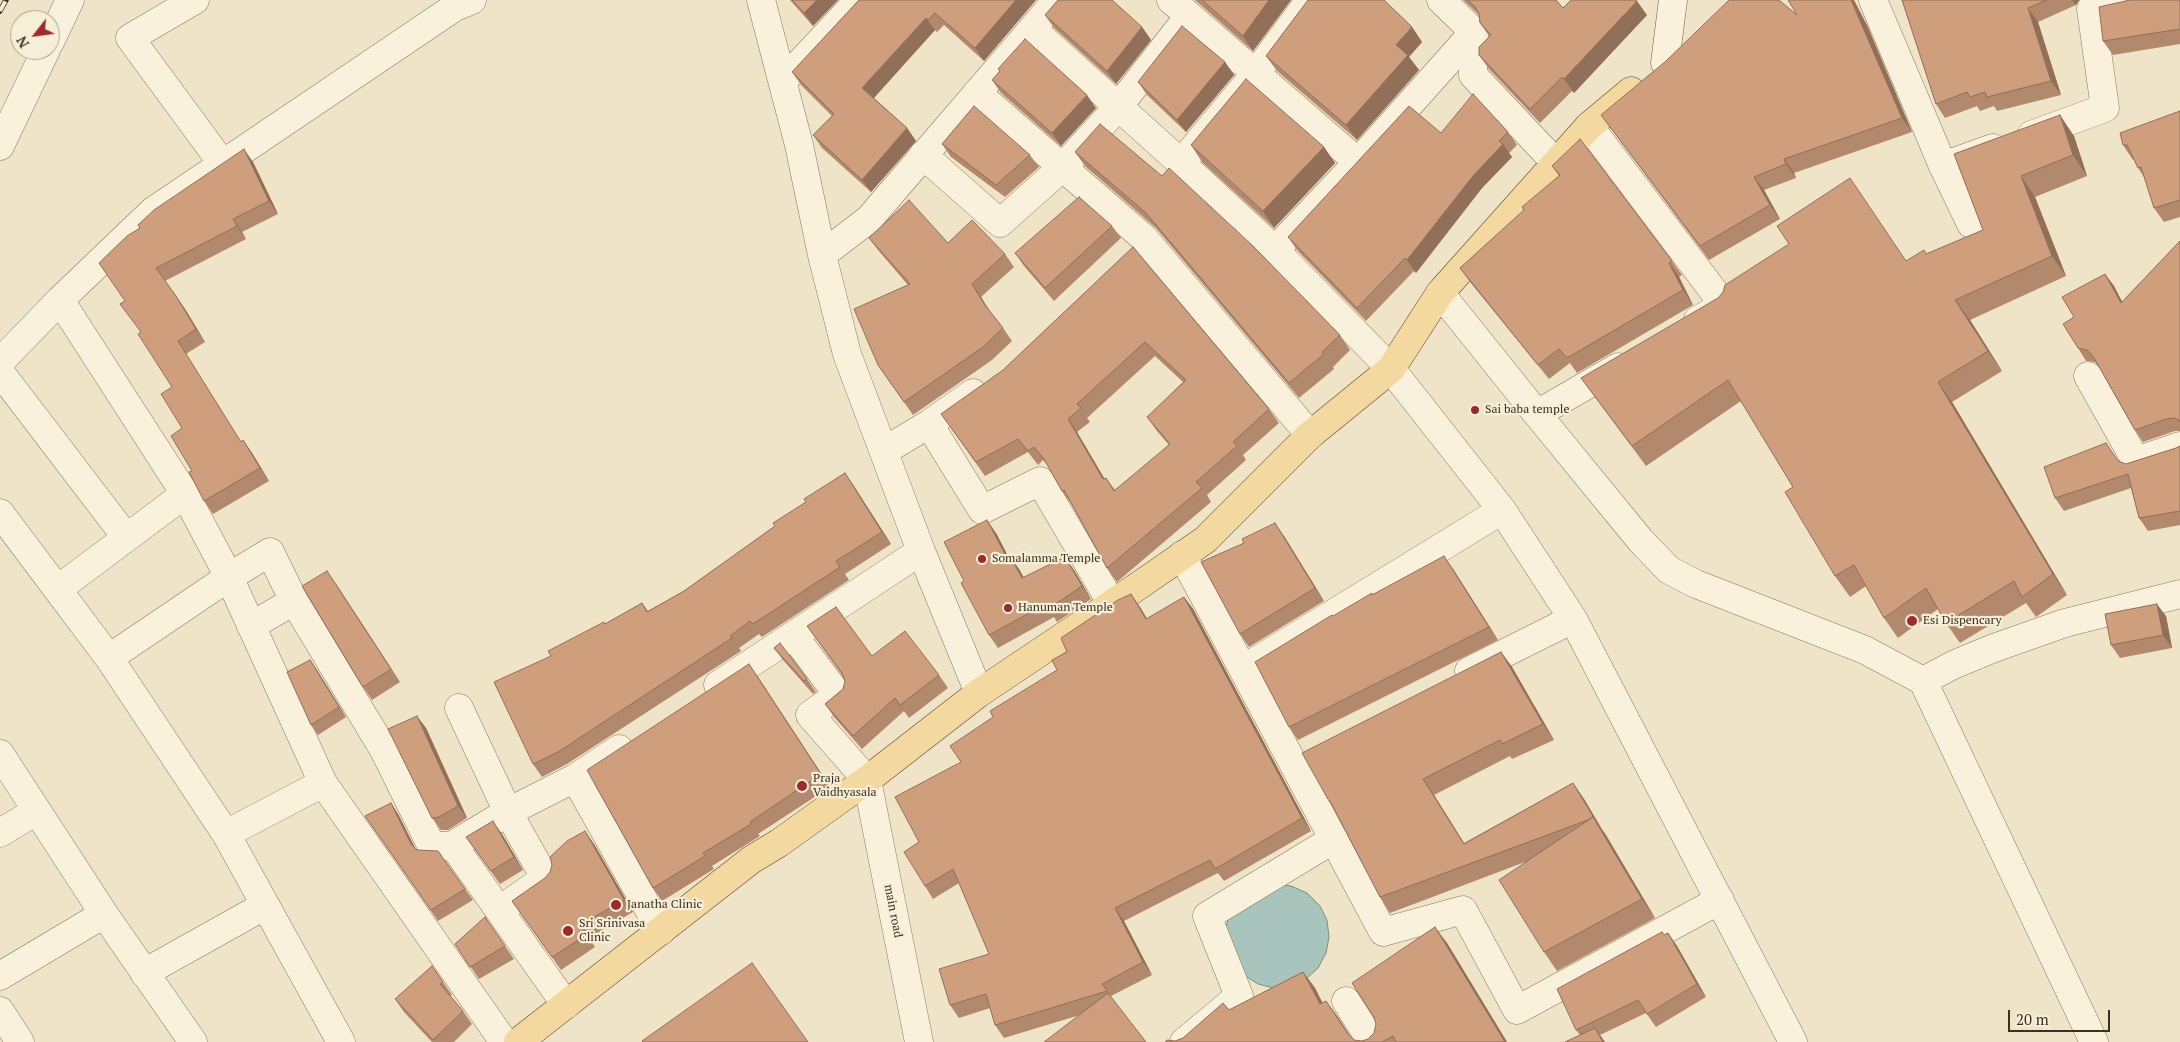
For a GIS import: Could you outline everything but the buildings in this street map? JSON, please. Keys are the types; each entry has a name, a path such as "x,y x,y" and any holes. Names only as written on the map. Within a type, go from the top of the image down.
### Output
{"main road":[{"path":"518,1042 751,860 779,844 867,780 979,693 1205,540 1310,435 1392,369 1440,293 1555,162 1589,126 1665,63 1691,38"}],"street":[{"path":"60,21 70,0"},
{"path":"195,0 130,38 222,163"},
{"path":"761,0 800,146 822,255 847,354 921,551 979,693"},
{"path":"783,81 859,0"},
{"path":"822,255 869,219 1057,0"},
{"path":"1181,163 1256,73 1310,0"},
{"path":"1441,0 1474,32 1473,75 1555,162"},
{"path":"1665,63 1673,0"},
{"path":"1874,0 1943,166 1971,224"},
{"path":"1943,166 2105,108 2090,4 2134,0"},
{"path":"0,362 60,300 153,211 459,2"},
{"path":"924,155 1000,223 1064,166 1118,107 1180,8 1358,162"},
{"path":"1032,29 1275,250 1392,369 1502,510 1573,619 1793,1042"},
{"path":"1275,250 1358,162 1474,32"},
{"path":"0,146 41,60"},
{"path":"977,93 1064,166 1144,238 1310,435"},
{"path":"1589,126 1724,305 1673,335"},
{"path":"1123,258 1144,238"},
{"path":"1440,293 1641,541 1669,570 1696,584 1865,650 1923,681 2094,1042"},
{"path":"60,300 185,494 229,577 323,783 504,1042"},
{"path":"1537,414 1639,354"},
{"path":"0,372 126,537"},
{"path":"2088,376 2136,461 2180,446"},
{"path":"884,451 929,424 994,378"},
{"path":"929,424 982,510 1040,481 1112,604"},
{"path":"58,589 185,494"},
{"path":"1243,669 1502,510"},
{"path":"0,513 109,658 226,834 264,906 341,1042"},
{"path":"697,699 921,551"},
{"path":"109,658 229,577 270,552 294,601 384,750 432,847 453,845 508,812 575,778 640,736"},
{"path":"1182,555 1243,669 1301,756 1334,839 1383,932 1463,910 1518,1010 1720,900"},
{"path":"1923,681 1953,664 2056,626 2180,594"},
{"path":"250,626 294,601"},
{"path":"1450,681 1573,619"},
{"path":"794,636 838,695 810,715 867,780"},
{"path":"459,708 508,812 545,878 500,910"},
{"path":"0,754 104,914 193,1042"},
{"path":"575,778 661,931"},
{"name":"main road","path":"867,780 919,1042"},
{"path":"226,834 323,783"},
{"path":"0,833 36,811"},
{"path":"1184,1042 1239,996 1207,916 1334,839"},
{"path":"453,845 566,1005"},
{"path":"144,973 264,906"},
{"path":"0,976 104,914"},
{"path":"1346,1001 1372,1042"},
{"path":"0,1010 20,1042"}],"water":[{"path":"1273,883 1291,886 1307,893 1320,906 1327,920 1329,937 1326,953 1318,968 1306,979 1274,988 1258,984 1244,975 1225,929 1231,911"}],"railway":[{"path":"0,11 6,0"}],"place":[{"name":"Sai baba temple","path":"1475,410"},
{"name":"Somalamma Temple","path":"982,559"},
{"name":"Hanuman Temple","path":"1008,608"},
{"name":"Esi Dispencary","path":"1912,621"},
{"name":"Praja Vaidhyasala","path":"802,786"},
{"name":"Janatha Clinic","path":"616,905"},
{"name":"Sri Srinivasa Clinic","path":"568,931"}]}
